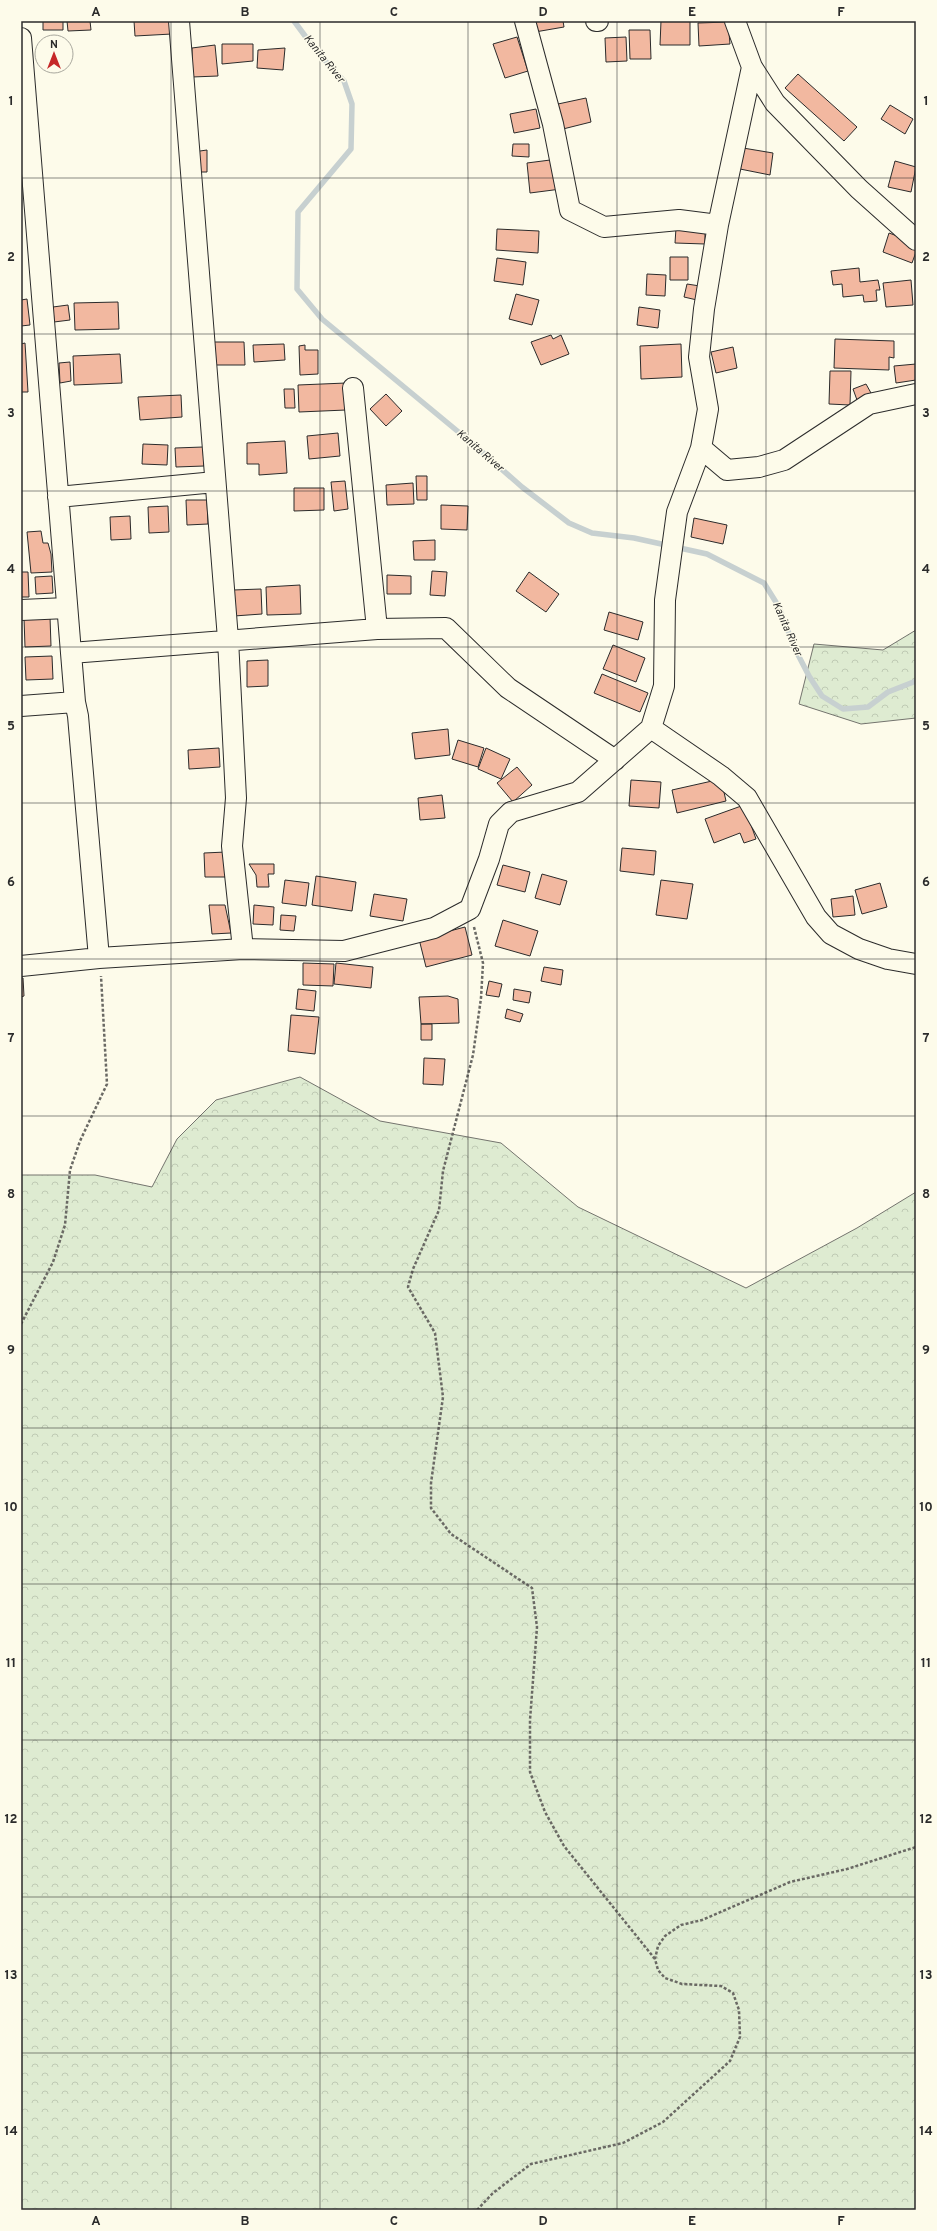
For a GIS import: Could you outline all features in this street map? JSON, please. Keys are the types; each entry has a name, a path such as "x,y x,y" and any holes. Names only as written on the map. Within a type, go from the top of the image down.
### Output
{"street":[{"path":"179,21 228,639 236,798 232,846 243,949"},
{"path":"525,21 553,124 570,210 604,227 679,220 718,225"},
{"path":"736,21 752,67 774,103 859,189 916,240"},
{"path":"21,38 26,172 58,497 75,702 78,716 100,958"},
{"path":"21,966 100,958 243,949 344,951 434,928 470,909 489,859 499,824 511,812 578,792 651,728 664,686 665,600 677,512 701,448 708,409 699,357 704,309 718,225 752,67"},
{"path":"352,388 377,629"},
{"path":"701,448 727,470 759,467 784,460 869,404 916,394"},
{"path":"58,497 215,482"},
{"path":"21,610 67,608"},
{"path":"71,653 228,639 377,629 446,628 508,688 615,760"},
{"path":"21,706 75,702"},
{"path":"651,728 721,776 746,798 816,916 831,934 860,949 888,959 916,964"}],"path":[{"path":"470,909 483,963 481,998 473,1055 443,1171 439,1210 413,1269 408,1287 434,1333 443,1397 431,1483 431,1508 451,1534 532,1588 537,1627 530,1720 530,1772 545,1812 564,1846 655,1959 658,1970 664,1978 682,1984 720,1986 733,1993 739,2010 740,2037 730,2060 663,2122 623,2142 531,2164 493,2193 477,2210"},
{"path":"21,1324 53,1262 65,1225 70,1170 80,1141 107,1084 100,958"},
{"path":"655,1959 658,1946 664,1936 681,1925 702,1920 790,1882 847,1869 916,1847"}],"green space":[{"path":"916,630 916,718 861,724 799,704 814,644 883,650"},
{"path":"300,1077 380,1121 501,1143 578,1207 746,1288 857,1228 916,1192 916,2210 21,2210 21,1175 95,1175 152,1187 177,1139 216,1100"}],"building":[{"path":"43,21 63,21 63,30 43,30"},
{"path":"67,21 90,21 91,30 68,31"},
{"path":"134,21 171,21 172,34 135,36"},
{"path":"533,21 563,21 564,27 535,32"},
{"path":"661,21 690,21 690,45 660,45"},
{"path":"728,22 730,44 699,46 698,23"},
{"path":"629,30 650,30 651,59 630,59"},
{"path":"517,37 528,71 505,78 493,44"},
{"path":"626,37 627,61 606,62 605,38"},
{"path":"222,44 253,44 253,61 222,64"},
{"path":"215,45 218,76 192,77 192,48"},
{"path":"285,48 283,70 257,68 258,50"},
{"path":"798,74 857,127 844,141 785,88"},
{"path":"586,98 591,122 563,129 558,104"},
{"path":"890,105 913,119 905,134 881,119"},
{"path":"536,109 540,128 514,133 510,114"},
{"path":"513,144 529,144 529,157 512,156"},
{"path":"743,148 773,153 770,175 740,169"},
{"path":"207,150 207,172 195,172 193,152"},
{"path":"558,159 561,189 530,193 527,163"},
{"path":"895,161 916,167 911,192 888,187"},
{"path":"676,228 705,229 705,244 675,243"},
{"path":"497,229 539,231 538,253 496,250"},
{"path":"889,233 916,243 916,252 912,263 883,252"},
{"path":"670,257 688,257 688,280 670,280"},
{"path":"497,258 526,262 523,285 494,281"},
{"path":"859,268 860,282 878,280 880,290 876,290 877,301 864,302 863,295 843,297 842,284 833,285 831,271"},
{"path":"647,274 666,275 665,296 646,295"},
{"path":"911,280 913,305 886,307 883,283"},
{"path":"687,284 700,286 697,300 684,297"},
{"path":"516,294 539,300 532,325 509,319"},
{"path":"27,299 30,325 21,326 21,300"},
{"path":"118,302 119,329 75,330 74,303"},
{"path":"68,305 70,320 54,322 53,307"},
{"path":"639,307 660,310 658,328 637,325"},
{"path":"551,335 553,339 561,335 569,354 541,365 531,342"},
{"path":"835,339 894,341 894,358 889,357 889,370 834,368"},
{"path":"213,342 244,342 245,365 213,365"},
{"path":"25,343 28,392 21,392 21,344"},
{"path":"284,344 285,360 254,362 253,345"},
{"path":"681,344 682,377 641,379 640,346"},
{"path":"305,345 305,350 318,350 318,374 300,375 299,346"},
{"path":"733,347 737,368 716,373 711,352"},
{"path":"120,354 122,383 74,385 73,356"},
{"path":"70,362 71,381 60,383 59,363"},
{"path":"916,364 916,380 896,383 894,366"},
{"path":"830,371 851,371 850,405 829,404"},
{"path":"346,383 346,410 299,412 298,385"},
{"path":"866,384 871,393 857,400 853,389"},
{"path":"284,389 294,389 295,408 285,408"},
{"path":"386,394 402,411 386,426 370,409"},
{"path":"181,395 182,417 140,420 138,397"},
{"path":"338,433 340,456 309,459 307,436"},
{"path":"285,441 287,473 259,475 259,464 247,464 247,443"},
{"path":"143,444 168,445 167,465 142,464"},
{"path":"203,447 204,466 176,467 175,448"},
{"path":"416,476 427,476 427,500 417,500"},
{"path":"345,481 348,509 334,511 331,482"},
{"path":"413,483 414,504 387,505 386,485"},
{"path":"294,488 324,488 324,510 294,511"},
{"path":"186,500 207,500 208,524 187,525"},
{"path":"441,505 468,506 467,530 441,529"},
{"path":"168,506 169,532 149,533 148,507"},
{"path":"130,516 131,539 111,540 110,517"},
{"path":"694,518 727,525 723,544 691,537"},
{"path":"41,531 43,543 48,543 51,554 52,572 31,573 27,532"},
{"path":"435,540 435,560 414,560 413,541"},
{"path":"432,571 447,572 445,596 430,595"},
{"path":"21,572 28,572 29,597 21,597"},
{"path":"529,572 559,594 546,612 516,591"},
{"path":"387,575 411,576 411,594 387,594"},
{"path":"52,576 53,593 36,594 35,577"},
{"path":"300,585 301,614 267,615 266,587"},
{"path":"261,589 262,614 234,616 233,590"},
{"path":"609,612 643,622 638,640 604,630"},
{"path":"50,617 51,646 25,647 24,618"},
{"path":"613,645 645,658 636,682 603,669"},
{"path":"52,656 53,679 26,680 25,657"},
{"path":"268,660 268,686 247,687 247,661"},
{"path":"602,674 648,693 640,712 594,693"},
{"path":"448,729 450,755 415,759 412,733"},
{"path":"458,740 484,748 478,767 452,759"},
{"path":"219,748 220,767 189,769 188,750"},
{"path":"486,748 510,759 501,779 478,769"},
{"path":"517,767 532,785 513,802 497,783"},
{"path":"721,779 726,801 677,813 672,790"},
{"path":"631,780 661,782 659,808 629,806"},
{"path":"442,795 445,818 420,820 418,798"},
{"path":"744,805 756,839 744,843 740,833 714,843 705,819"},
{"path":"622,848 656,851 654,875 620,871"},
{"path":"226,852 227,877 205,877 204,853"},
{"path":"249,864 274,864 274,874 268,874 269,887 257,887 256,875"},
{"path":"503,865 530,872 525,892 497,885"},
{"path":"542,874 567,881 560,905 535,898"},
{"path":"316,876 356,882 352,911 312,905"},
{"path":"285,880 309,883 306,906 282,903"},
{"path":"661,880 693,884 687,919 656,915"},
{"path":"880,883 887,907 862,914 855,890"},
{"path":"374,894 407,899 403,921 370,916"},
{"path":"853,896 855,915 833,917 831,899"},
{"path":"209,905 225,905 231,933 212,934"},
{"path":"254,905 274,907 273,925 253,924"},
{"path":"281,915 296,916 294,931 280,930"},
{"path":"503,920 538,931 530,956 495,946"},
{"path":"465,927 472,955 426,967 419,939"},
{"path":"303,963 334,964 333,986 303,985"},
{"path":"336,963 373,967 371,988 334,984"},
{"path":"544,967 563,970 561,985 541,981"},
{"path":"21,978 23,978 24,996 21,997"},
{"path":"489,981 502,984 499,997 486,995"},
{"path":"298,989 316,991 314,1011 296,1009"},
{"path":"514,989 531,992 529,1003 513,1000"},
{"path":"448,996 458,999 459,1023 421,1024 419,997"},
{"path":"507,1009 523,1014 520,1022 505,1018"},
{"path":"291,1015 319,1017 315,1054 288,1051"},
{"path":"421,1024 432,1024 432,1040 421,1040"},
{"path":"424,1058 445,1059 443,1085 423,1084"}],"waterway":[{"name":"Kanita River","path":"294,21 317,52 344,81 352,104 351,149 298,212 297,289 322,319 473,444 522,487 569,523 592,533 634,538 707,554 764,583 779,607 794,647 809,676 822,696 843,709 868,707 888,692 916,681"}]}
